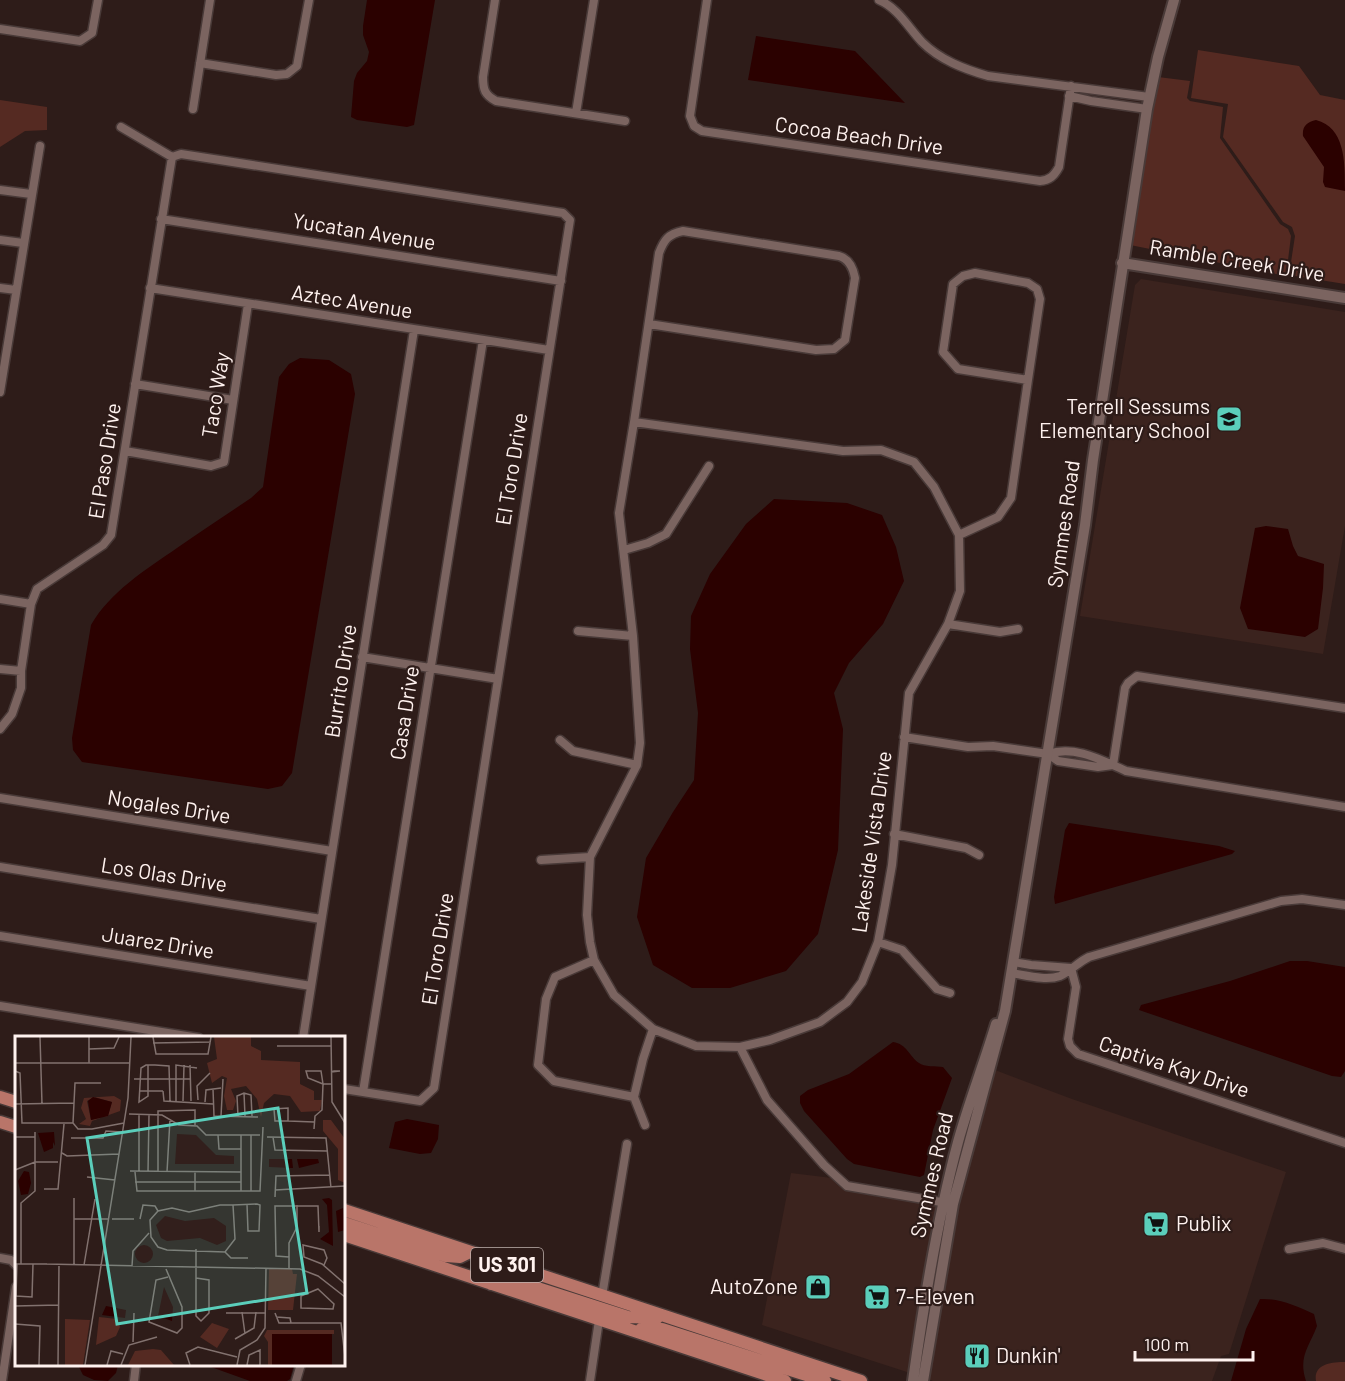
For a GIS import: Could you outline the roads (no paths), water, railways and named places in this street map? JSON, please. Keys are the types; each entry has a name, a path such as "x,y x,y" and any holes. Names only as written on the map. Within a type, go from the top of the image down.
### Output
{"main road":[{"path":"0,1096 15,1102"},
{"path":"0,1122 15,1127"},
{"name":"US 301","path":"345,1210 861,1381"},
{"path":"345,1222 446,1256 460,1257 470,1252"},
{"name":"US 301","path":"345,1235 785,1381"},
{"path":"491,1284 495,1278 503,1277 628,1317 671,1319"},
{"path":"631,1329 662,1329 825,1381"}],"street":[{"path":"0,29 80,41 92,33 98,0"},
{"path":"193,109 210,0"},
{"path":"200,63 276,75 287,74 297,66 309,0"},
{"path":"495,0 483,77 483,89 488,96 496,101 625,121"},
{"path":"576,114 594,0"},
{"name":"Cocoa Beach Drive","path":"707,0 690,116 694,126 702,131 1040,181 1048,180 1055,175 1059,167 1070,91"},
{"path":"879,0 896,11 933,52 952,63 988,76 1070,91 1100,91 1149,97"},
{"name":"Symmes Road","path":"913,1381 963,1124 1011,973 1085,525 1122,263 1149,97 1174,0"},
{"path":"1070,91 1099,102 1147,109"},
{"path":"1099,102 1100,91"},
{"path":"121,127 172,157"},
{"path":"0,392 40,146"},
{"name":"El Toro Drive","path":"172,157 181,154 563,213 570,220 434,1088 420,1101 345,1089"},
{"name":"El Paso Drive","path":"31,604 37,590 103,545 111,535 172,157"},
{"path":"0,190 31,194"},
{"name":"Yucatan Avenue","path":"161,219 561,281"},
{"name":"Lakeside Vista Drive","path":"634,422 843,451 881,450 914,462 934,487 959,535 960,591 948,624 909,693 892,865 878,942 861,982 847,1002 820,1022 770,1040 740,1047 696,1046 653,1029 614,995 594,960 587,915 590,856 637,765 640,744 633,636 619,513 659,253 667,237 683,231 838,255 849,262 855,278 845,340 834,350 816,350 649,324"},
{"path":"0,240 23,243"},
{"name":"Ramble Creek Drive","path":"1122,263 1345,298"},
{"path":"959,535 998,517 1011,498 1040,299 1036,289 1028,283 975,273 963,276 953,284 943,352 958,369 1028,380"},
{"path":"0,288 16,290"},
{"name":"Aztec Avenue","path":"150,288 549,351"},
{"name":"Taco Way","path":"124,451 211,466 224,462 248,304"},
{"name":"Burrito Drive","path":"303,1036 414,330"},
{"name":"Casa Drive","path":"363,1092 483,340"},
{"path":"135,384 233,400"},
{"path":"624,550 648,543 666,534 709,466"},
{"path":"0,599 31,604 21,671 21,688 12,714 0,729"},
{"path":"948,624 1000,632 1018,629"},
{"path":"578,631 633,636"},
{"path":"363,657 498,678"},
{"path":"0,669 21,671"},
{"path":"1113,765 1125,688 1137,676 1345,708"},
{"path":"904,737 968,747 993,746 1048,754 1060,750 1098,756 1126,771 1345,807"},
{"path":"560,740 573,751 637,765"},
{"name":"Nogales Drive","path":"0,798 332,851"},
{"path":"894,834 966,848 979,855"},
{"path":"541,860 590,856"},
{"name":"Los Olas Drive","path":"0,867 321,919"},
{"path":"1011,973 1071,968 1089,957 1281,901 1302,898 1345,905"},
{"name":"Juarez Drive","path":"0,936 311,986"},
{"path":"878,942 902,950 937,989 950,993"},
{"path":"594,960 555,977 546,999 538,1065 554,1081 634,1097"},
{"name":"Captiva Kay Drive","path":"1071,968 1076,987 1068,1039 1070,1046 1078,1054 1345,1143"},
{"path":"0,1006 187,1036"},
{"path":"645,1125 634,1097 653,1029"},
{"path":"740,1047 767,1100 824,1166 847,1186 948,1203"},
{"path":"602,1296 627,1144"},
{"name":"Symmes Road","path":"923,1381 948,1203"},
{"path":"1289,1249 1323,1243 1345,1249"},
{"path":"0,1258 11,1260 15,1264"},
{"path":"2,1381 15,1294"},
{"path":"590,1381 599,1320"},
{"path":"134,1381 136,1366"},
{"path":"296,1381 301,1366"}],"place":[{"name":"Terrell Sessums Elementary School","path":"1229,419"},
{"name":"Publix","path":"1156,1224"},
{"name":"AutoZone","path":"818,1287"},
{"name":"7-Eleven","path":"877,1297"},
{"name":"Dunkin'","path":"977,1356"}]}
